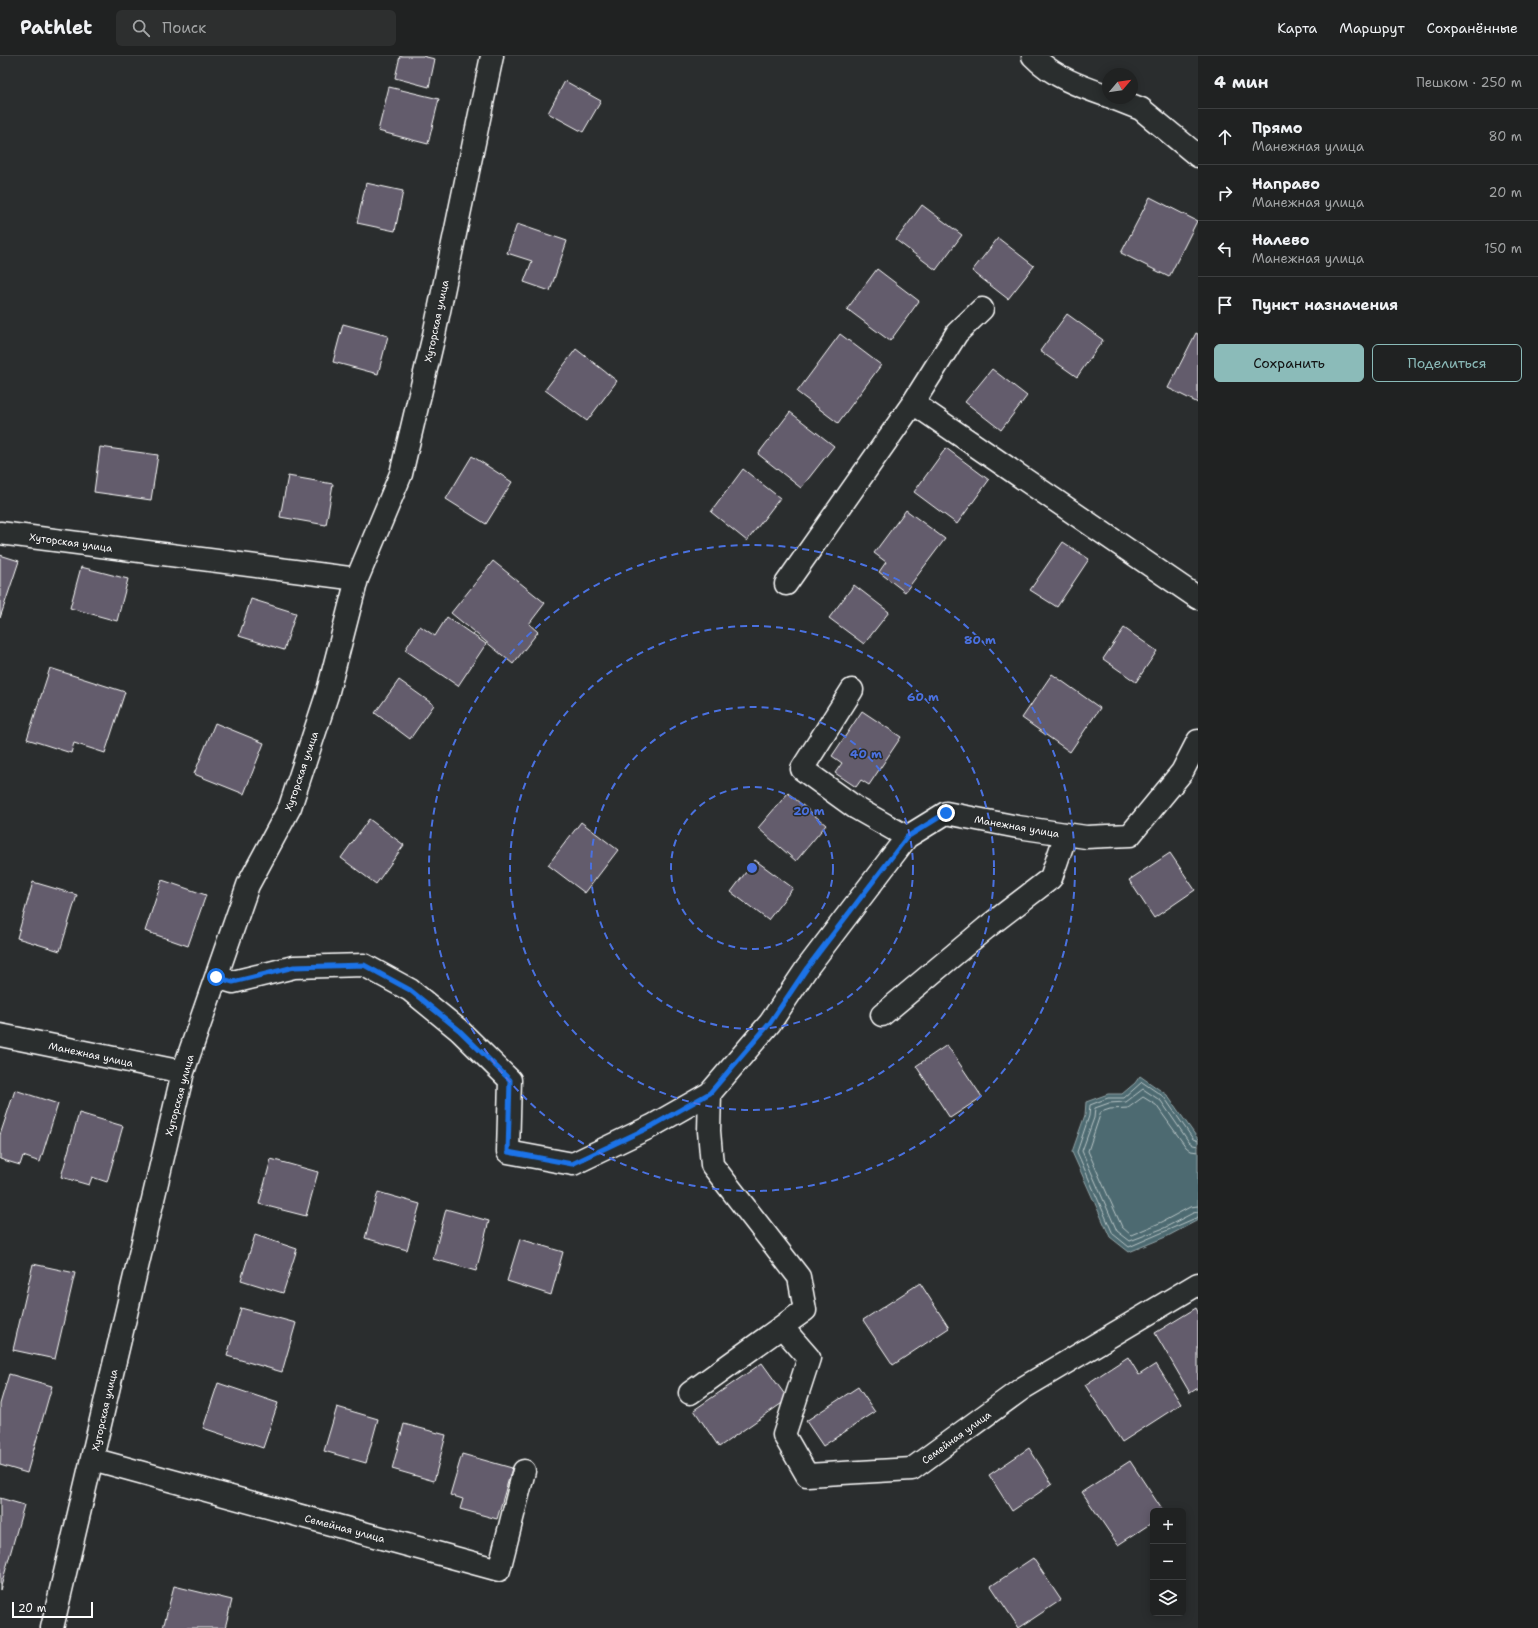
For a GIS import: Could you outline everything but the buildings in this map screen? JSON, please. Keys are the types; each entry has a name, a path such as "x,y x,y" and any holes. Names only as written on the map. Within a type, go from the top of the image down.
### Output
{"street":[{"name":"Хуторская улица","path":"52,1628 183,1072 248,885 290,807 327,695 357,579 401,474 434,335 492,56"},
{"path":"1033,56 1043,66 1081,87 1102,94"},
{"path":"1129,104 1141,108 1198,156"},
{"path":"786,584 913,403 957,333 982,309"},
{"path":"913,403 1198,598"},
{"name":"Хуторская улица","path":"0,532 357,579"},
{"path":"852,690 802,769 856,808 907,837"},
{"name":"Манежная улица","path":"216,977 233,982 294,967 364,965 410,990 459,1030 510,1080 508,1152 572,1164 652,1126 710,1093 770,1023 807,968 907,837 946,813 1018,827 1086,837 1130,835 1182,772 1198,741"},
{"path":"882,1015 986,928 1051,878 1066,834"},
{"name":"Манежная улица","path":"0,1035 183,1072"},
{"path":"690,1393 805,1310 798,1277 712,1165 709,1131 710,1093"},
{"name":"Семейная улица","path":"782,1327 809,1358 784,1435 807,1475 912,1469 1023,1388 1198,1284"},
{"name":"Семейная улица","path":"92,1459 499,1570 524,1471"}],"water":[{"path":"1140,1076 1167,1095 1198,1139 1198,1220 1168,1236 1129,1252 1110,1237 1072,1152 1085,1115 1086,1102 1108,1094 1122,1094 1135,1083"}],"route":[{"path":"216,977 233,982 294,967 364,965 410,990 459,1030 510,1080 508,1152 572,1164 652,1126 710,1093 770,1023 807,968 907,837 946,813"}]}
